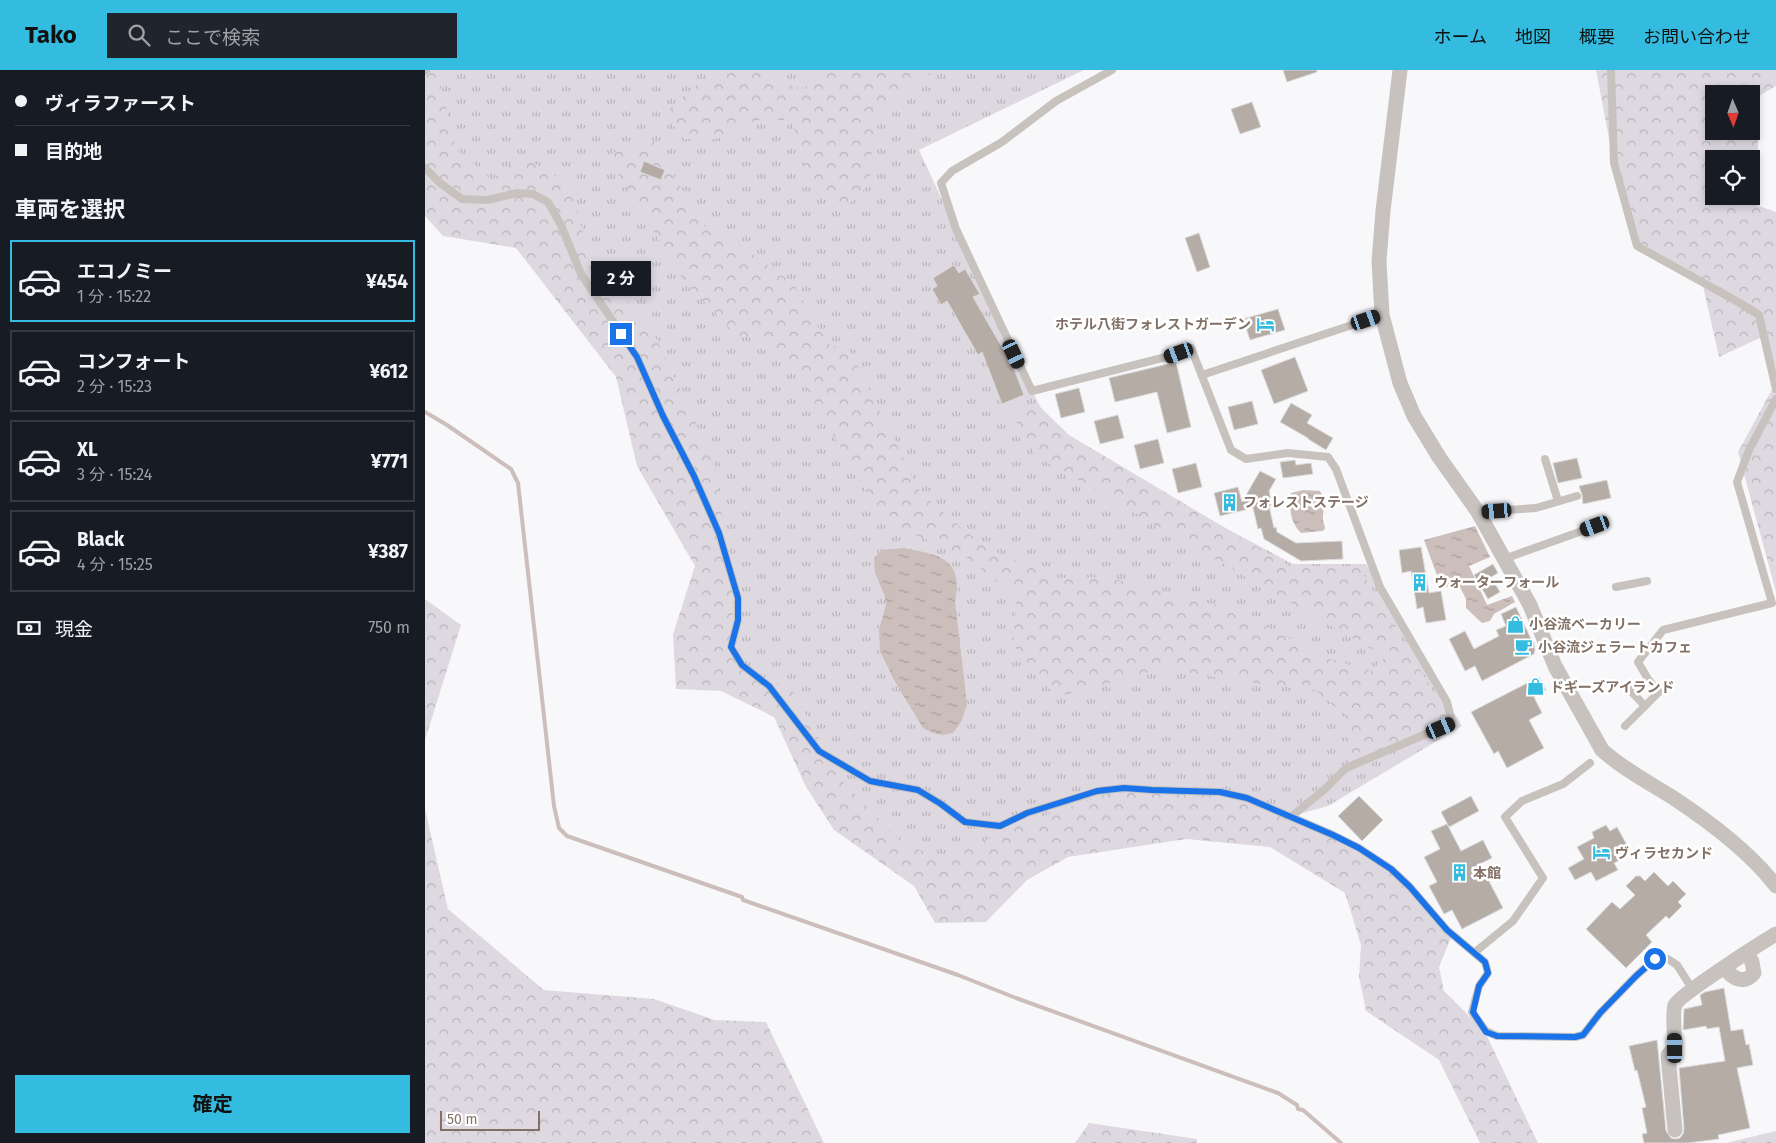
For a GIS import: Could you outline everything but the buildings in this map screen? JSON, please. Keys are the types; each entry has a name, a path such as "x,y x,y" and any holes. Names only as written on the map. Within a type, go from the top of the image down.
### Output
{"street":[{"path":"1400,70 1381,228 1379,261 1382,315 1400,383 1414,416 1478,512 1530,605 1555,666 1602,750 1614,761 1677,800 1726,835 1770,877 1776,886"},
{"path":"1675,1130 1668,1055 1675,1048 1674,1006 1678,1000 1776,934"},
{"path":"1725,968 1734,978 1740,980 1750,978 1754,973 1754,967 1747,953"}],"lane":[{"path":"1112,70 1056,101 1002,142 952,171 941,183 956,229 1032,391 1166,357 1191,348 1231,450 1246,459 1288,453 1328,457 1336,469 1379,587 1447,702 1452,724 1346,768 1324,790 1292,816"},
{"path":"1611,70 1614,163 1637,246 1759,315 1776,389"},
{"path":"425,168 440,183 463,199 488,200 517,193 533,194 548,202 561,225 581,274 637,357 719,533 738,598 738,620 731,647 742,665 769,686 819,751 870,781 918,790 965,822 1000,826 1027,813 1097,791 1124,788 1220,792 1247,798 1292,816 1359,848 1391,869 1410,887 1447,930 1485,962 1488,973 1479,986 1473,1012 1486,1032 1497,1036 1575,1037 1583,1035 1600,1013 1655,959 1668,959 1677,965 1693,990"},
{"path":"1202,375 1382,315"},
{"path":"1625,726 1659,692 1648,679 1638,662 1663,630 1772,603 1737,482 1749,450 1776,400"},
{"path":"1545,459 1558,501"},
{"path":"1478,512 1536,508 1577,496"},
{"path":"1504,560 1595,526"},
{"path":"1616,587 1647,581"},
{"path":"1626,686 1645,706"},
{"path":"1474,953 1513,921 1543,878 1505,817 1522,801 1563,784 1590,763"}],"green space":[{"path":"425,70 1084,70 919,150 1022,373 1058,439 1293,564 1366,564 1462,726 1328,806 1292,816 1088,820 971,887 855,822 768,696 712,653 694,476 488,200 462,199"},
{"path":"425,70 437,70 456,149 492,180 517,158 528,159 572,187 587,250 656,338 713,460 733,585 733,633 739,639 742,665 794,693 844,783 904,845 943,858 1044,816 1124,788 1235,793 1292,816 1399,874 1452,935 1439,967 1444,991 1485,1032 1538,1143 1480,1143 1439,1060 1366,1011 1359,977 1361,945 1345,893 1270,847 1186,839 1068,857 1027,880 986,922 935,923 914,886 834,830 806,787 774,717 721,691 676,689 673,634 695,566 637,466 616,377 516,248 443,236 425,216"},
{"path":"735,70 775,70 777,83 806,89 812,70 935,70 875,116 869,185 845,207 818,196 801,156 792,120 757,120 715,139 684,139 664,114 701,81"},
{"path":"1596,70 1776,70 1776,86 1760,95 1760,85 1705,85 1705,140 1758,140 1758,150 1705,150 1705,205 1759,205 1776,212 1776,592 1738,452 1775,384 1762,337 1719,357 1702,282 1637,246 1619,191"},
{"path":"652,139 703,225 732,240 793,283 828,344 850,351 921,494 985,547 1056,578 1106,577 1231,609 1330,659 1371,671 1385,657 1036,456 1011,412 1036,403 1069,435 1291,567 1359,567 1452,723 1346,768 1345,715 1315,690 1236,681 1164,668 1057,697 1013,645 1017,598 966,557 883,521 799,375 766,341 736,335 683,280 607,155"},
{"path":"425,599 461,625 425,740"},
{"path":"425,809 448,909 544,990 654,999 715,1020 766,1022 824,1143 425,1143"},
{"path":"1089,1123 1197,1139 1197,1143 1075,1143"},
{"path":"1776,1131 1776,1143 1726,1143"}],"water":[{"path":"1303,490 1320,491 1325,502 1323,518 1325,529 1322,531 1301,533 1292,519 1290,509 1291,493"},
{"path":"1475,526 1490,557 1469,566 1487,605 1512,596 1515,602 1494,614 1490,621 1482,623 1466,608 1466,599 1459,585 1455,583 1442,589 1424,540"},
{"path":"904,548 928,553 946,561 952,567 956,576 955,602 967,704 961,722 953,733 942,735 923,728 894,680 880,651 879,630 886,605 885,597 875,572 874,558 882,550"}],"waterway":[{"path":"425,412 511,469 518,483 554,806 559,828 567,836 958,975 1016,998 1278,1093 1297,1105 1298,1109 1303,1110 1341,1143"}],"place":[{"name":"ホテル八街フォレストガーデン","path":"1265,324"},
{"name":"フォレストステージ","path":"1229,502"},
{"name":"ウォーターフォール","path":"1420,582"},
{"name":"小谷流ベーカリー","path":"1515,624"},
{"name":"小谷流ジェラートカフェ","path":"1524,647"},
{"name":"ドギーズアイランド","path":"1536,687"},
{"name":"ヴィラセカンド","path":"1601,853"},
{"name":"本館","path":"1459,873"}],"route":[{"path":"621,334 637,357 719,533 738,598 738,620 731,647 742,665 769,686 819,751 870,781 918,790 965,822 1000,826 1027,813 1097,791 1124,788 1220,792 1247,798 1292,816 1359,848 1391,869 1410,887 1447,930 1485,962 1488,973 1479,986 1473,1012 1486,1032 1497,1036 1575,1037 1583,1035 1600,1013 1655,959"}]}
